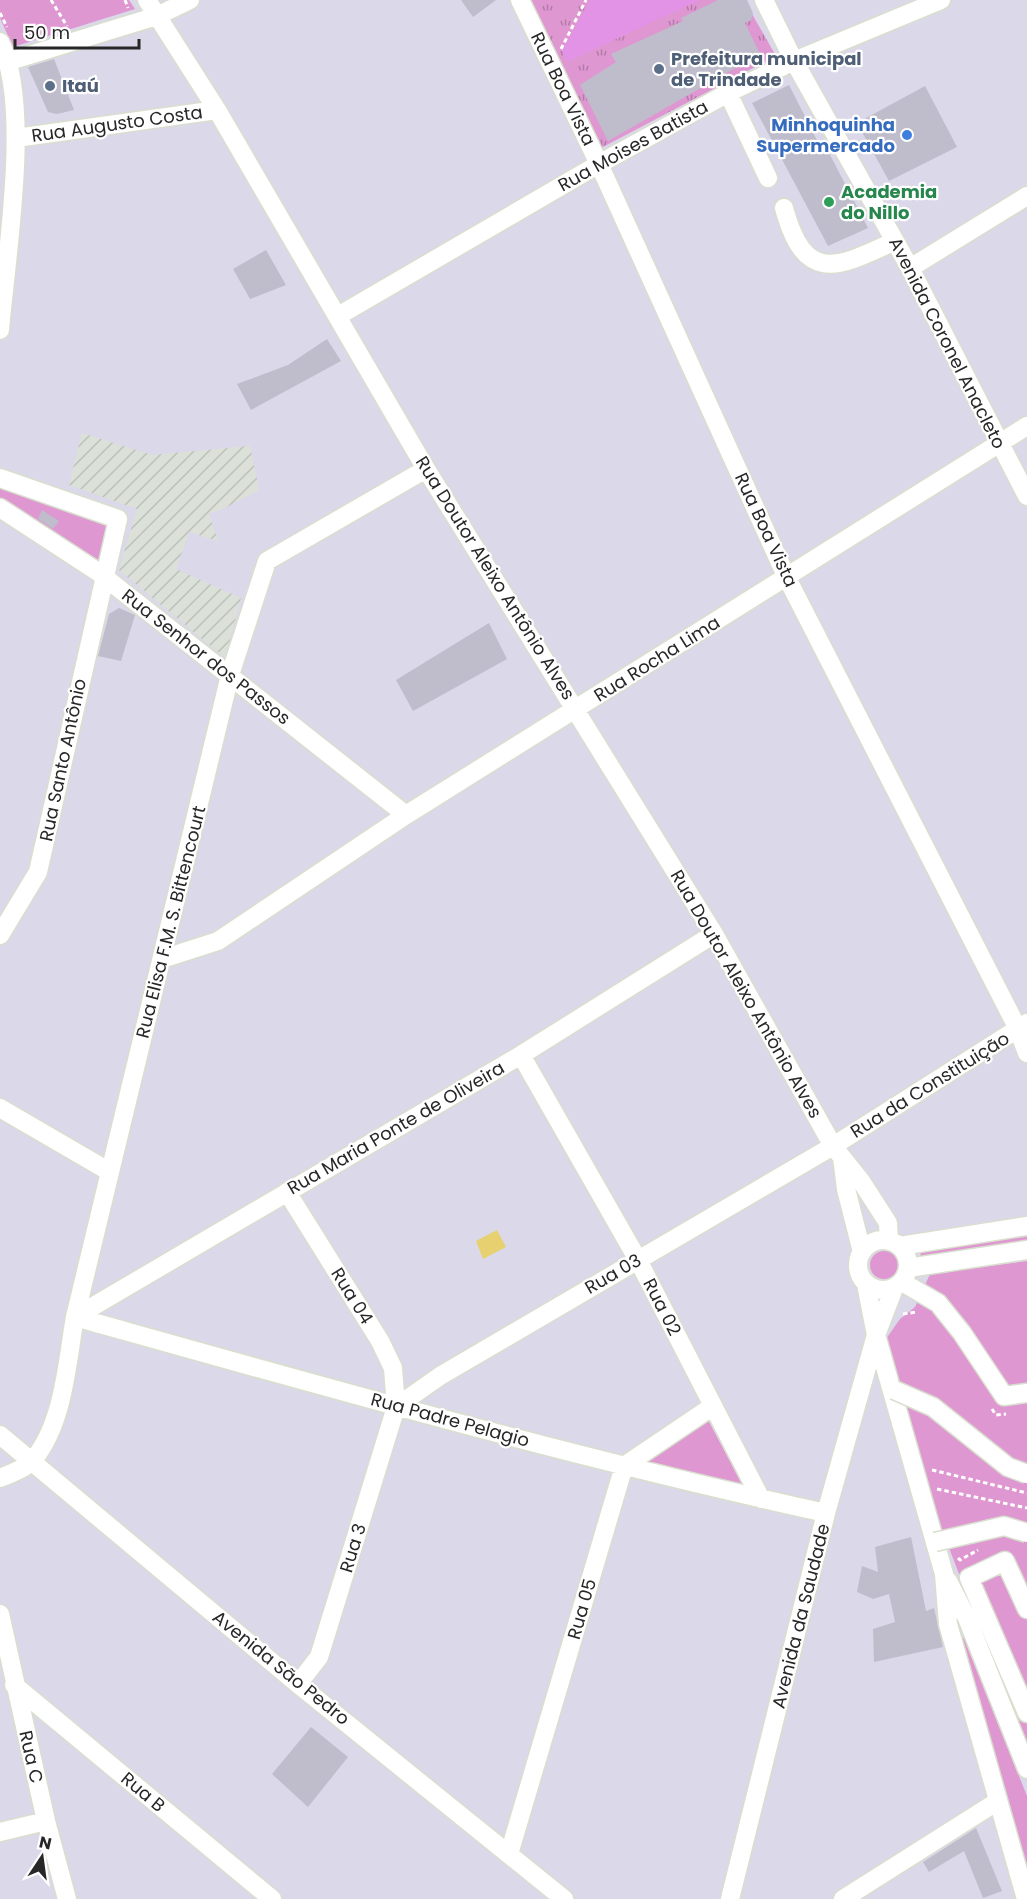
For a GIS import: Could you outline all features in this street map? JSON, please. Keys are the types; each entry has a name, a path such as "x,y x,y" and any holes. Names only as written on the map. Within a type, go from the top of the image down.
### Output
{"street":[{"name":"Rua Doutor Aleixo Antônio Alves","path":"147,0 217,110 426,469 714,934 838,1151 888,1223 895,1243"},
{"path":"10,61 157,16 190,0"},
{"name":"Rua Boa Vista","path":"520,0 599,164 787,578 1022,1026 1027,1053"},
{"name":"Avenida Coronel Anacleto","path":"764,0 794,61 910,268 1027,496"},
{"name":"Rua Moises Batista","path":"338,316 599,164 728,93 794,61 941,0"},
{"path":"0,42 10,61 16,138 0,330"},
{"path":"728,93 768,178"},
{"name":"Rua Augusto Costa","path":"16,138 217,110"},
{"path":"910,268 1027,196"},
{"path":"784,208 790,230 801,248 810,258 821,264 850,262 895,241"},
{"name":"Rua Rocha Lima","path":"162,958 218,941 406,815 1027,426"},
{"name":"Rua Elisa F.M. S. Bittencourt","path":"32,1461 45,1441 57,1409 75,1317 230,675 267,561 426,469"},
{"name":"Rua Santo Antônio","path":"0,478 118,519 38,872 0,934"},
{"name":"Rua Senhor dos Passos","path":"0,508 104,576 406,815"},
{"name":"Rua Maria Ponte de Oliveira","path":"75,1317 520,1055 714,934"},
{"name":"Rua da Constituição","path":"838,1151 1022,1026"},
{"name":"Rua 02","path":"520,1055 638,1260 761,1499"},
{"path":"0,1107 110,1172"},
{"name":"Rua Doutor Aleixo Antônio Alves","path":"838,1151 862,1252"},
{"name":"Rua 03","path":"396,1407 440,1376 638,1260 838,1151"},
{"name":"Rua 04","path":"287,1192 380,1341 393,1368 396,1407"},
{"path":"1026,1899 948,1624 944,1574 894,1390 876,1335 866,1284 858,1265 862,1252 877,1241 895,1243 1027,1226"},
{"path":"895,1243 908,1260 902,1279"},
{"path":"866,1284 880,1290 902,1279 1027,1250"},
{"path":"902,1279 938,1304 962,1333 1004,1396 1027,1393"},
{"name":"Avenida da Saudade","path":"730,1899 826,1513 876,1335 902,1279"},
{"name":"Rua Padre Pelagio","path":"75,1317 396,1407 624,1466 826,1513"},
{"path":"894,1390 933,1407 1008,1467 1027,1474"},
{"path":"624,1466 713,1406"},
{"name":"Rua 3","path":"298,1684 319,1657 396,1407"},
{"name":"Avenida São Pedro","path":"0,1435 298,1684 564,1899"},
{"path":"0,1478 32,1461"},
{"name":"Rua 05","path":"509,1854 624,1466"},
{"path":"935,1542 1004,1526 1027,1533"},
{"path":"1027,1609 1005,1560 969,1578 1027,1713"},
{"path":"944,1574 968,1618 1027,1766"},
{"name":"Rua C","path":"0,1614 14,1685 67,1899"},
{"name":"Rua B","path":"14,1685 272,1899"},
{"path":"843,1899 998,1801"},
{"path":"0,1832 46,1821"}],"path":[{"path":"51,0 67,26"},
{"path":"554,43 559,53 586,0"},
{"path":"921,1491 932,1488 1027,1508"}],"shaded area":[{"path":"590,0 700,0 567,62 562,51"},
{"path":"82,433 152,455 250,446 259,490 219,511 209,513 218,541 189,532 176,569 241,598 225,658 119,570 137,509 69,485"},
{"path":"497,1230 506,1247 483,1259 476,1241"}],"green space":[{"path":"0,0 129,0 135,9 13,47 0,18"},
{"path":"530,0 744,0 776,56 601,148"},
{"path":"0,480 115,521 103,572 0,505"},
{"path":"1027,1236 1027,1245 924,1258 920,1256 922,1250"},
{"path":"884,1251 894,1255 898,1265 894,1275 884,1279 874,1275 870,1265 874,1255"},
{"path":"1027,1261 1027,1750 934,1509 886,1339 900,1319 915,1307 930,1274"},
{"path":"707,1418 745,1489 646,1462"},
{"path":"961,1638 964,1638 1027,1796 1027,1873"}],"building":[{"path":"461,0 496,0 473,17"},
{"path":"718,0 747,0 753,13 751,20 745,23 760,54 608,141 580,85 616,62 611,54 683,21 681,18"},
{"name":"Itaú","path":"54,59 74,110 57,114 48,112 28,67"},
{"path":"789,85 824,154 828,151 868,228 828,246 752,103"},
{"name":"Minhoquinha Supermercado","path":"925,86 957,147 889,181 857,123"},
{"path":"266,250 286,285 250,299 233,269"},
{"path":"327,339 341,361 251,410 237,384 288,365"},
{"path":"42,510 59,521 53,529 38,519"},
{"path":"119,608 135,615 121,661 98,656 109,614"},
{"path":"489,623 507,659 413,711 396,680"},
{"path":"911,1537 926,1611 934,1608 943,1647 874,1662 873,1629 895,1622 889,1594 873,1599 857,1592 862,1566 878,1572 875,1547"},
{"path":"311,1727 348,1757 308,1807 272,1774"},
{"path":"976,1828 1002,1891 983,1898 964,1851 929,1872 923,1862"}],"place":[{"name":"Prefeitura municipal de Trindade","path":"659,69"},
{"name":"Itaú","path":"50,86"},
{"name":"Minhoquinha Supermercado","path":"907,135"},
{"name":"Academia do Nillo","path":"829,202"}]}
